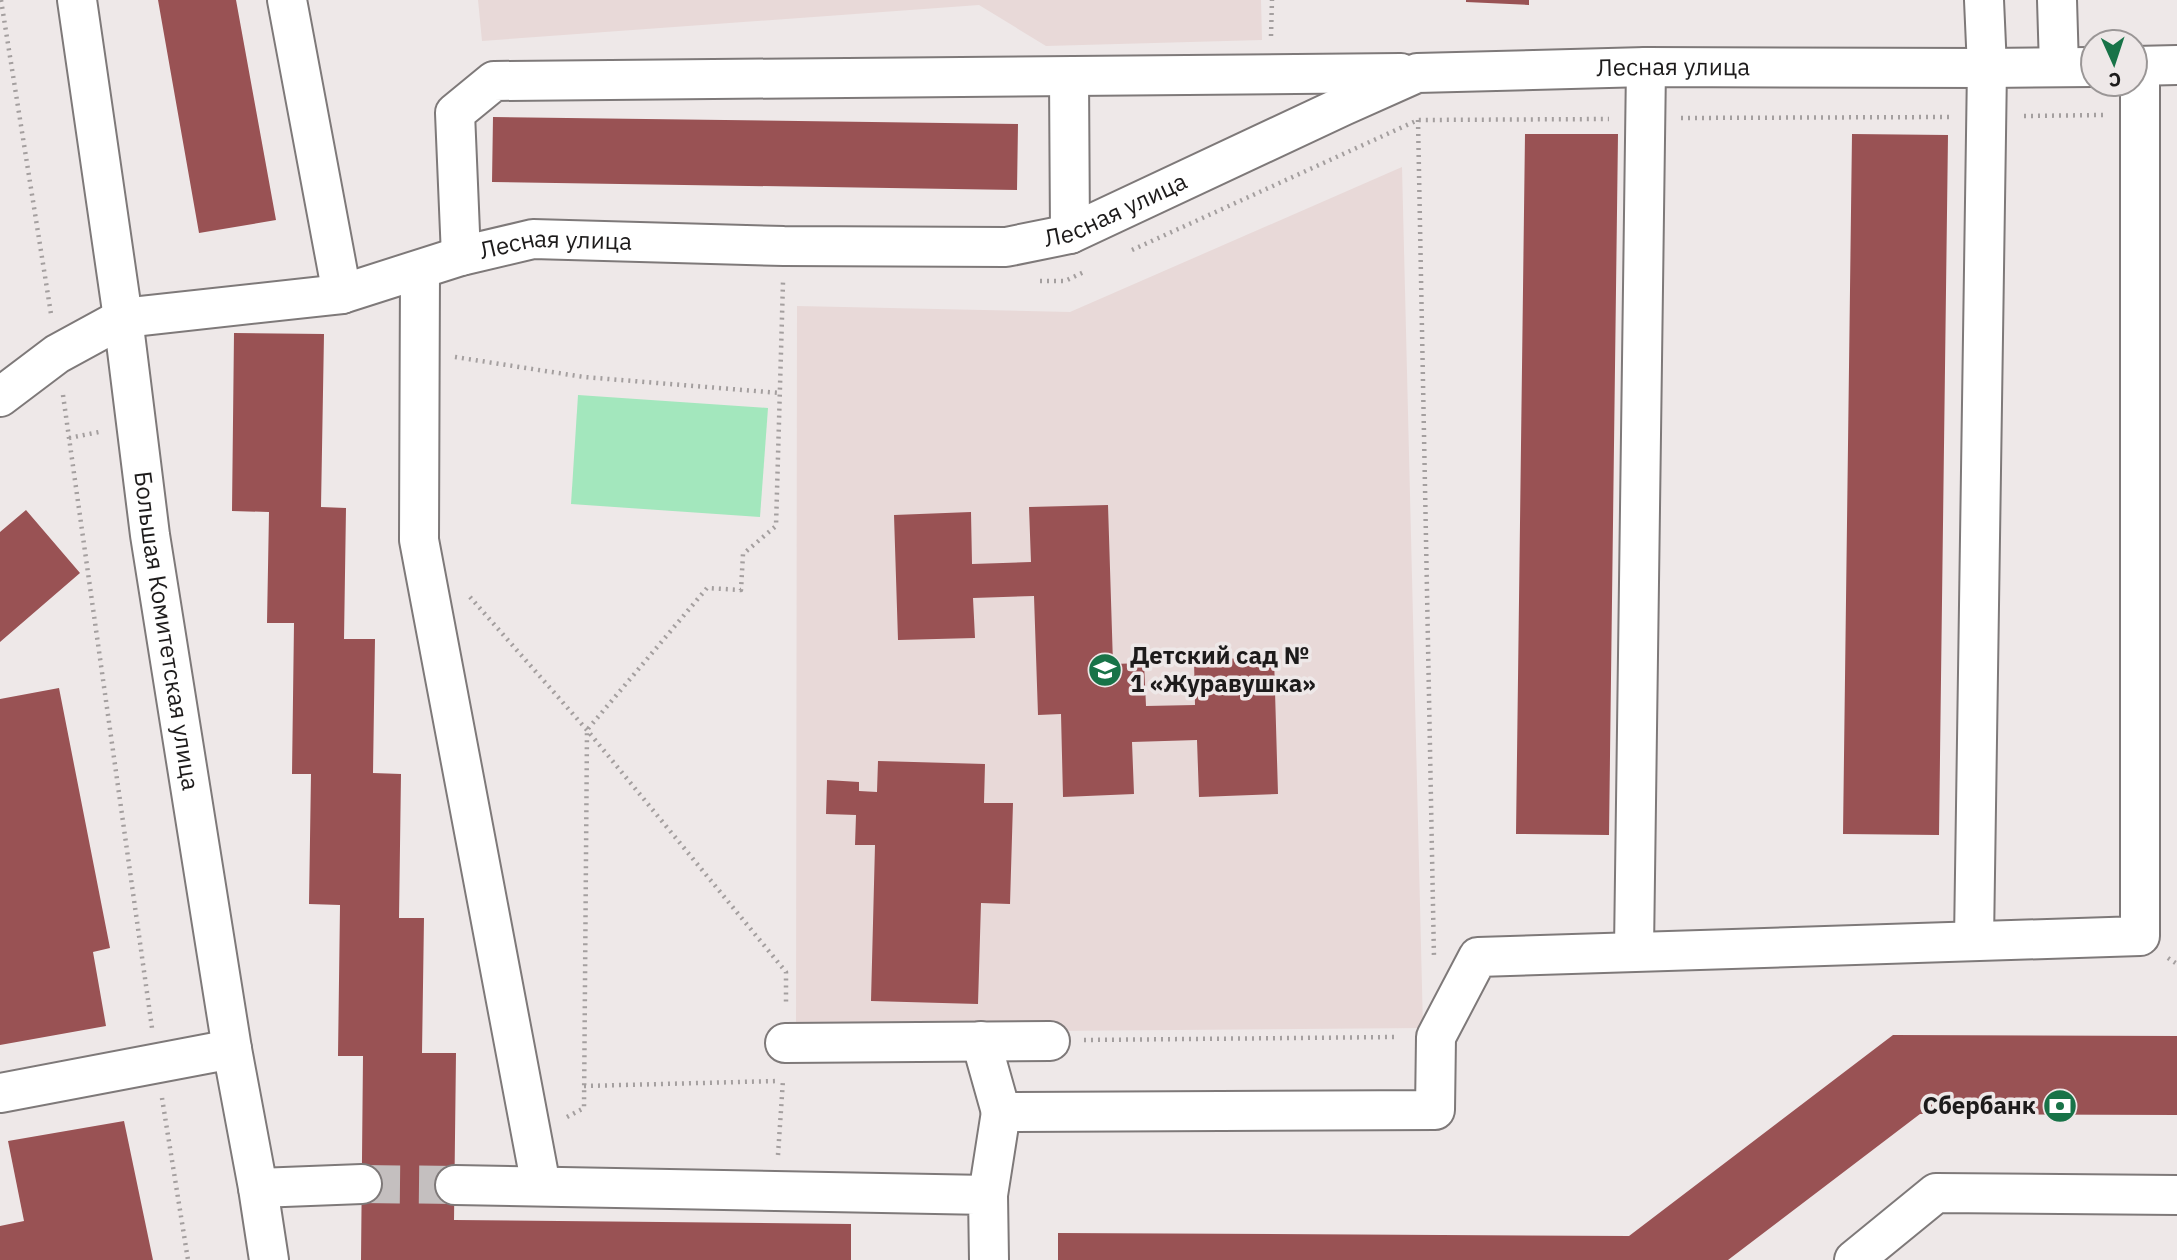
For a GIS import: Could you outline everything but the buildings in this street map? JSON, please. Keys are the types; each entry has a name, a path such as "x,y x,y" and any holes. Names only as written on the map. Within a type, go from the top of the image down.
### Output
{"street":[{"name":"Большая Комитетская улица","path":"77,0 123,318 150,536 232,1049 269,1260"},
{"path":"287,0 342,294"},
{"path":"1974,941 1987,68 1984,0"},
{"path":"2057,0 2076,67"},
{"path":"1001,1112 1435,1110 1436,1037 1478,957 2140,936 2140,115 2151,66"},
{"path":"1634,950 1646,67"},
{"name":"Лесная улица","path":"123,318 342,294 461,256 533,239 784,246 1006,247 1070,234 1417,73 1646,67 2076,67"},
{"path":"461,256 455,113 494,81 1417,73"},
{"path":"1069,77 1070,234"},
{"path":"420,270 419,540 541,1186"},
{"path":"0,397 57,354 123,318"},
{"path":"981,1041 1001,1112 988,1195 989,1260"},
{"path":"785,1043 1050,1041"},
{"path":"0,1093 232,1049"},
{"path":"258,1188 362,1184"},
{"path":"455,1185 988,1195"},
{"path":"1854,1260 1936,1193 2177,1195"}],"path":[{"path":"1,0 57,354 157,1064 188,1260"},
{"path":"1417,73 1434,967"},
{"path":"1128,252 1418,120 2140,115"},
{"path":"532,1136 584,1108 587,730 707,588 741,590 743,554 776,526 784,246"},
{"path":"1038,281 1065,281 1090,269"},
{"path":"420,351 584,377 780,393"},
{"path":"463,590 587,730 786,972 785,1043 775,1191"},
{"path":"1050,1041 1436,1037"},
{"path":"584,1086 783,1081"}],"shaded area":[{"path":"478,0 1261,0 1262,40 1046,46 979,5 482,41"},
{"name":"Детский сад № 1 «Журавушка»","path":"1402,167 1423,1028 796,1033 797,306 1070,312"}],"green space":[{"path":"578,395 768,408 760,517 571,504"}],"tunnel":[{"path":"362,1184 455,1185"}],"place":[{"name":"Детский сад № 1 «Журавушка»","path":"1105,670"},
{"name":"Сбербанк","path":"2060,1106"}]}
